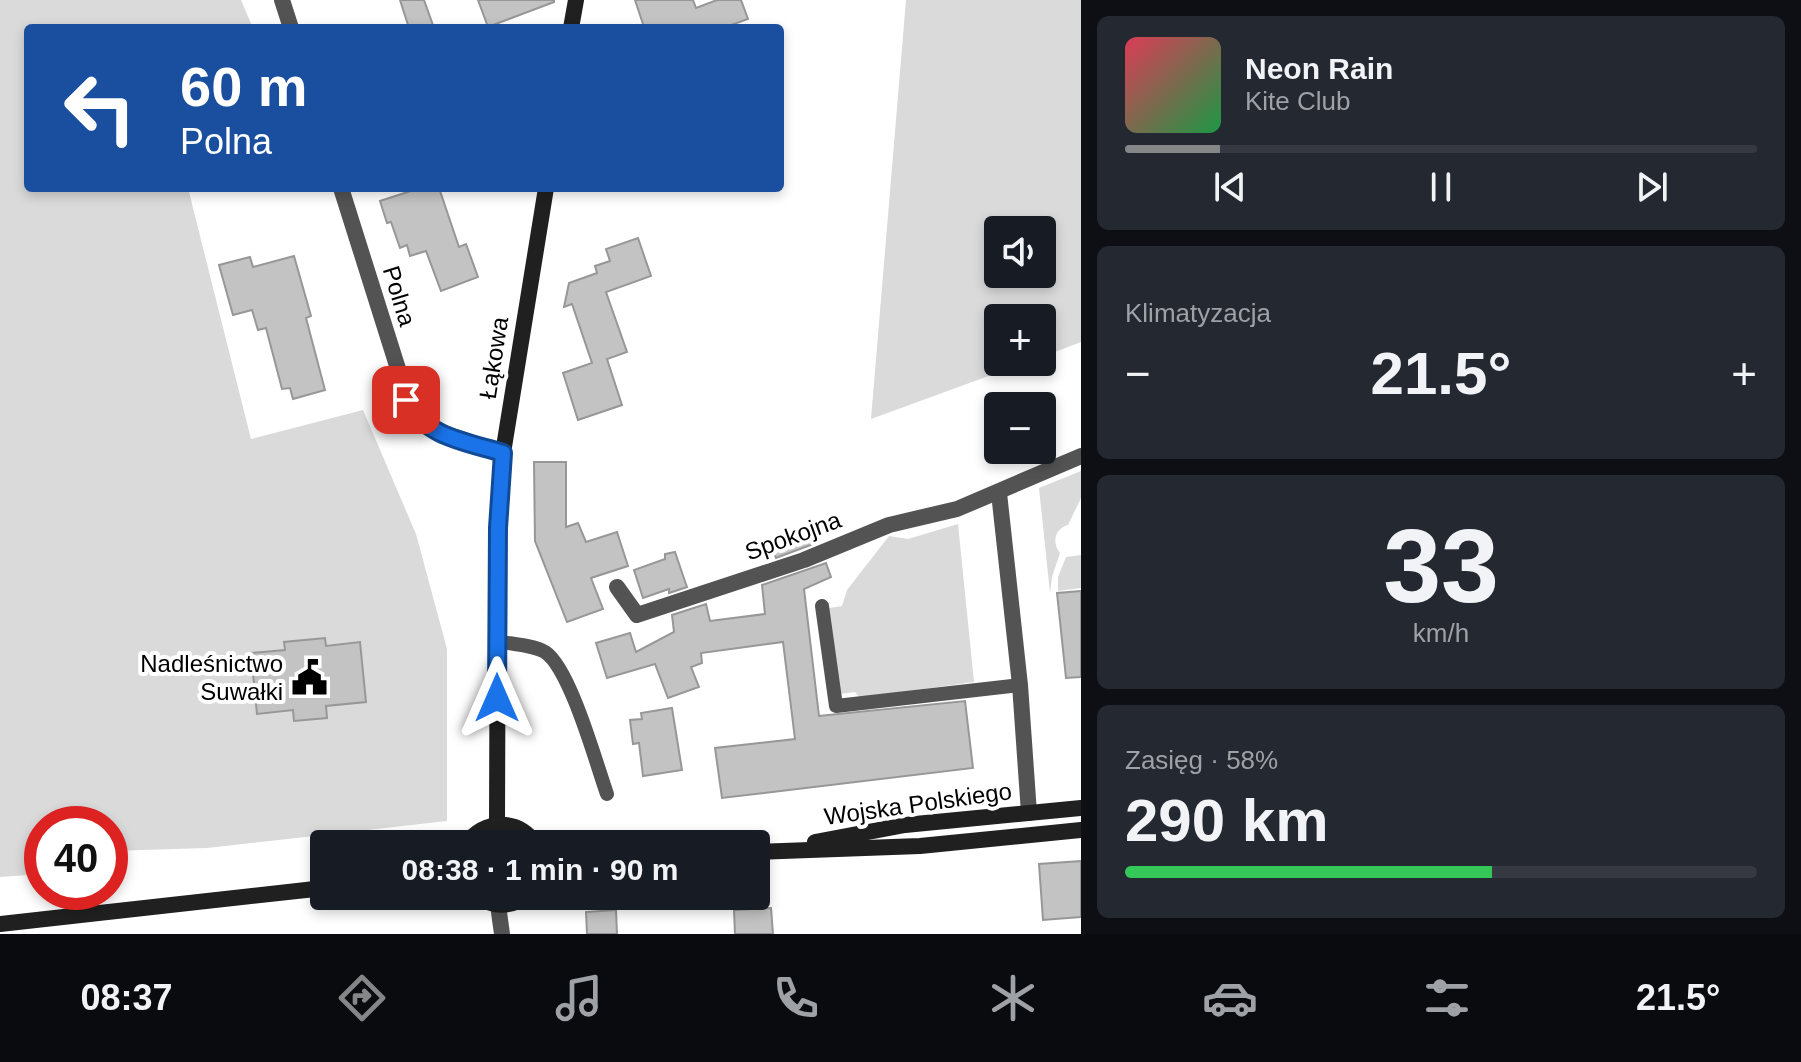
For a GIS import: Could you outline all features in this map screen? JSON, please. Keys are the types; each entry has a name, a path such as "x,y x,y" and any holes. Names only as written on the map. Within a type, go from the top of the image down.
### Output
{"street":[{"path":"282,0 290,24"},
{"path":"572,24 576,0"},
{"name":"Polna","path":"342,192 411,410 429,428 446,436 503,453"},
{"name":"Łąkowa","path":"497,825 496,641 503,453 545,192"},
{"name":"Spokojna","path":"617,587 637,615 804,560 889,525 957,509 1081,456"},
{"path":"999,493 1020,685 1029,813"},
{"name":"Wojska Polskiego","path":"770,850 905,825 1081,808"},
{"path":"482,830 497,825 515,826 523,830"},
{"name":"Wojska Polskiego","path":"770,852 920,846 1081,830"},
{"path":"5,927 310,890"},
{"path":"499,910 502,934"}],"lane":[{"path":"822,606 836,706 1020,685"},
{"path":"496,641 542,650 556,662 567,682 607,794"}],"shaded area":[{"path":"0,0 241,0 251,24 24,24 24,192 189,192 251,439 363,410 416,534 447,649 447,821 367,830 310,830 310,836 207,848 128,850 128,806 24,806 24,875 0,877"},
{"path":"906,0 1081,0 1081,342 1056,352 1056,304 984,304 984,376 989,376 871,419"},
{"path":"1081,471 1081,498 1068,525 1056,537 1060,553 1050,593 1039,488"},
{"path":"958,524 974,682 860,698 855,692 839,694 829,608 842,606 847,590 889,536 908,539"},
{"path":"1081,555 1081,588 1058,591 1058,577 1066,557"}],"building":[{"path":"400,0 424,0 433,24 408,24"},
{"path":"478,0 554,0 496,24 487,24"},
{"path":"635,0 693,0 696,8 717,0 741,0 748,19 734,24 643,24"},
{"path":"408,192 440,192 459,247 466,244 478,277 441,291 426,251 410,256 407,245 400,248 380,201"},
{"path":"638,238 651,276 606,292 627,352 607,359 622,405 578,420 563,373 592,363 572,304 564,307 569,283 597,273 595,266 610,261 606,249"},
{"path":"294,256 311,316 306,318 325,390 293,399 290,388 282,389 266,328 258,330 252,310 233,315 219,265 250,257 253,267"},
{"path":"534,462 566,462 566,527 578,523 586,542 617,532 628,566 591,578 603,609 567,622 535,541"},
{"path":"813,527 819,542 776,558 771,543"},
{"path":"675,552 687,587 669,593 669,589 643,598 634,570"},
{"path":"826,563 831,577 804,589 819,716 965,701 973,768 722,798 715,748 795,739 783,642 701,653 702,663 691,667 699,687 668,698 655,664 607,678 596,643 630,633 636,652 674,632 672,615 706,604 710,621 765,614 762,585"},
{"path":"1081,591 1081,677 1066,678 1057,593"},
{"name":"Nadleśnictwo Suwałki","path":"325,638 326,646 360,642 366,702 326,706 327,718 294,721 293,710 257,714 251,653 285,650 284,642"},
{"path":"672,708 682,770 643,776 639,743 633,744 630,720 642,719 641,713"},
{"path":"1081,861 1081,917 1043,920 1039,864"},
{"path":"770,908 773,934 735,934 734,910"},
{"path":"616,910 617,934 587,934 586,912"}],"place":[{"name":"Nadleśnictwo Suwałki","path":"309,678"}],"route":[{"path":"406,400 418,419 429,428 503,453 498,528 497,698"}]}
